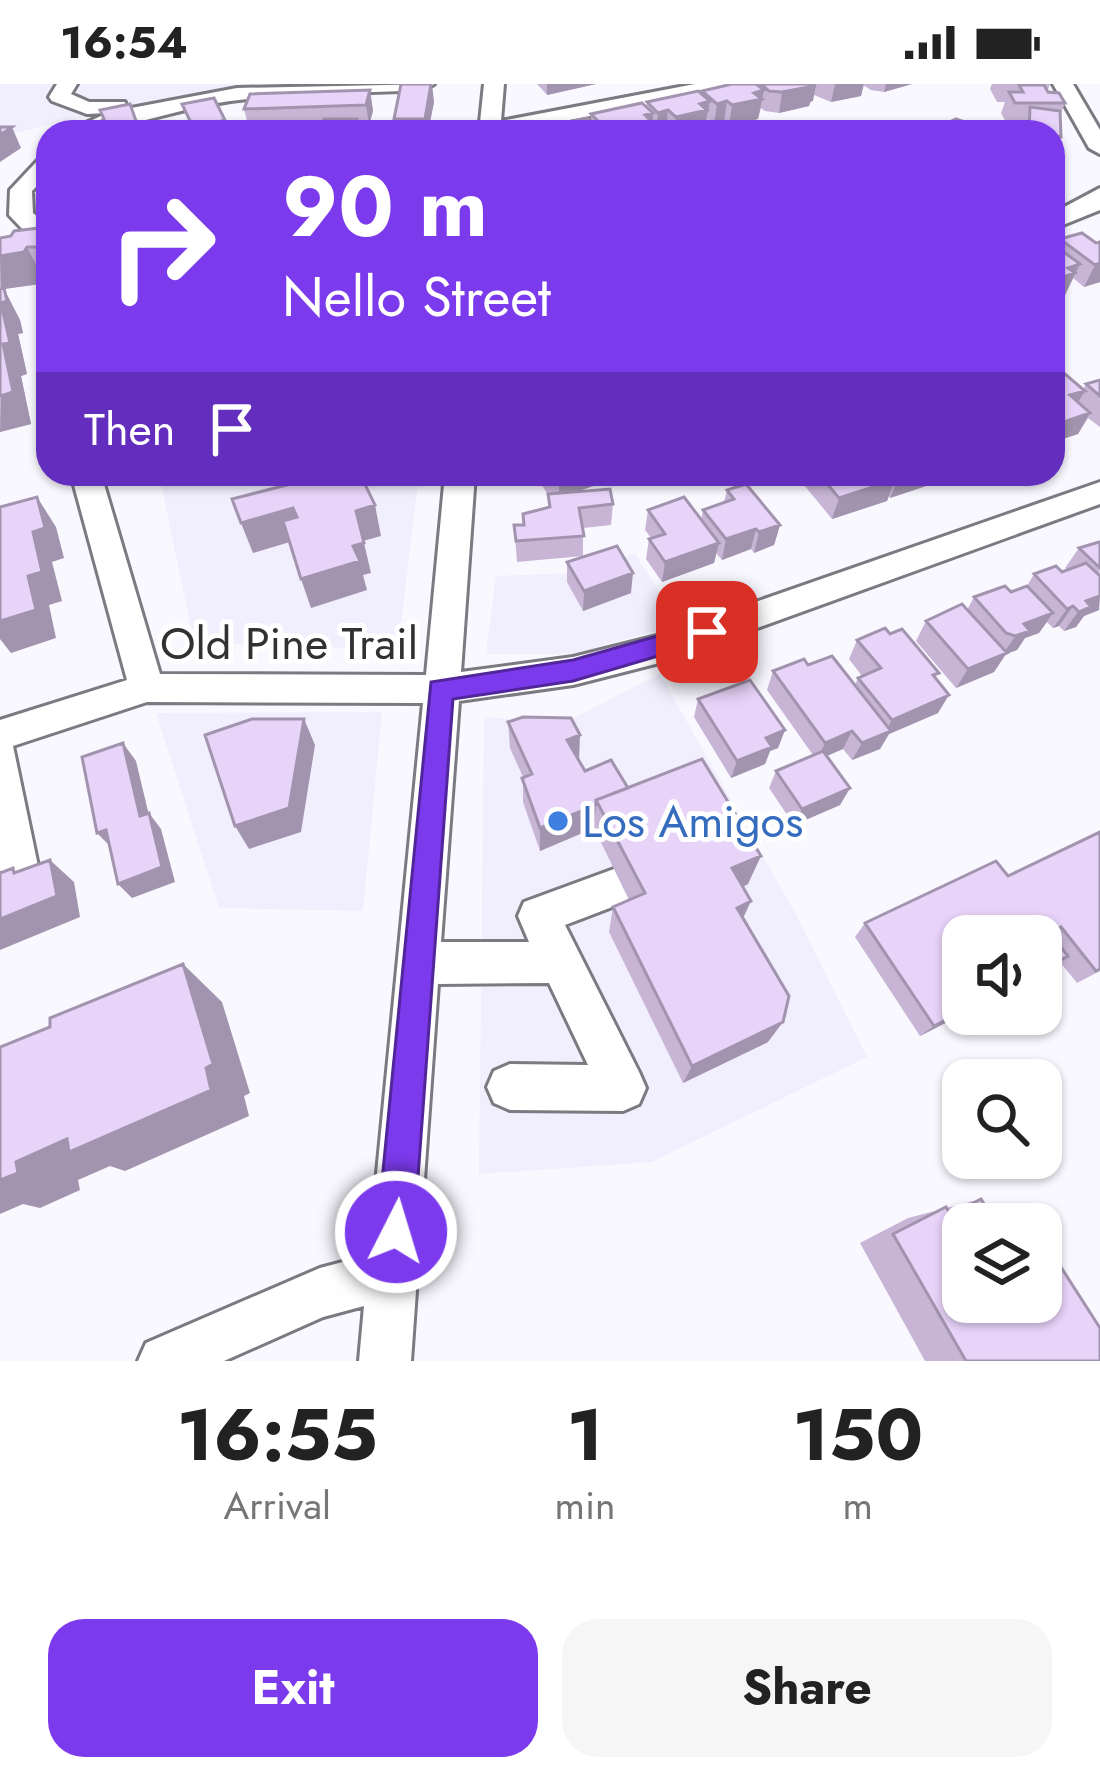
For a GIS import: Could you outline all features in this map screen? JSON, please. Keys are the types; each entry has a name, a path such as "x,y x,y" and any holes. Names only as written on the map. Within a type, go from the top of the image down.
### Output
{"street":[{"path":"67,84 59,97 66,104 107,108 149,94 156,84"},
{"path":"108,120 237,94 424,84"},
{"path":"491,120 494,84"},
{"path":"542,120 727,84"},
{"path":"1063,84 1100,148"},
{"path":"36,175 22,190 21,215 36,230"},
{"path":"1065,217 1092,205 1100,195"},
{"path":"89,486 147,688"},
{"path":"385,1361 459,486"},
{"name":"Old Pine Trail","path":"0,735 147,688 441,689 573,671 663,647 1100,493"},
{"path":"0,757 18,866"},
{"path":"510,1087 623,1088 538,916 614,887"},
{"path":"418,963 561,962"},
{"path":"164,1361 320,1293 392,1274"}],"shaded area":[{"path":"0,84 303,84 151,102 71,120 36,120 36,128 0,136"},
{"path":"162,486 418,486 398,650 194,642"},
{"path":"635,553 679,624 573,654 486,654 496,576 581,573"},
{"path":"660,674 798,918 867,1057 652,1162 479,1174 484,717 564,723"},
{"path":"382,712 363,911 219,908 156,713"}],"building":[{"path":"401,84 431,84 425,119 394,119"},
{"path":"756,84 764,90 754,93 762,99 717,104 702,91"},
{"path":"761,84 814,86 782,92 769,91"},
{"path":"1019,85 1044,85 1048,92 1059,93 1065,103 1015,103 1009,92 1023,92"},
{"path":"370,90 366,105 244,109 250,94"},
{"path":"698,91 710,101 700,104 707,110 676,117 668,110 658,113 647,102"},
{"path":"214,98 225,120 190,120 182,104"},
{"path":"642,103 653,113 645,115 650,120 597,120 591,114"},
{"path":"130,104 136,120 103,120 100,110"},
{"path":"1030,107 1060,111 1060,120 1029,120"},
{"path":"36,228 36,247 0,256 0,238"},
{"path":"1082,233 1100,242 1100,263 1095,265 1065,243 1065,238"},
{"path":"1065,253 1080,264 1068,268 1075,273 1065,276"},
{"path":"4,288 7,301 1,303 10,343 3,344 13,392 0,396 0,289"},
{"path":"1065,374 1085,391 1070,395 1090,413 1065,422"},
{"path":"1100,380 1100,396 1086,384"},
{"path":"283,486 366,486 375,505 356,511 364,543 353,546 360,561 301,579 283,521 297,517 293,508 241,523 232,499"},
{"path":"748,486 780,525 726,539 703,510 734,499 727,490"},
{"path":"829,486 876,486 839,498"},
{"path":"610,489 613,504 579,508 584,536 516,541 514,525 524,525 523,514 550,507 548,494"},
{"path":"37,497 45,528 33,532 42,572 28,576 36,610 0,621 0,507"},
{"path":"684,497 719,543 665,562 649,539 665,534 648,510"},
{"path":"1100,543 1100,568 1079,548"},
{"path":"617,546 633,573 584,591 567,562"},
{"path":"1086,563 1100,576 1100,596 1086,601 1091,607 1079,612 1073,606 1067,609 1034,574 1056,566 1062,572"},
{"path":"1005,586 1011,592 1027,586 1053,613 1024,624 1030,631 1015,636 1006,633 974,597"},
{"path":"962,604 1007,653 968,669 926,621"},
{"path":"885,628 890,634 902,629 939,673 933,675 949,695 892,720 858,678 881,668 857,640"},
{"path":"832,656 891,731 862,743 852,731 825,743 773,671 804,659 808,665"},
{"path":"750,680 785,730 766,738 772,747 737,761 698,699"},
{"path":"523,717 571,718 580,735 567,740 585,771 611,760 628,788 540,828 522,778 532,774 508,722"},
{"path":"252,719 304,719 289,808 235,826 205,735"},
{"path":"123,743 140,816 149,813 162,867 118,884 106,830 97,833 82,757"},
{"path":"823,751 850,788 802,809 776,771"},
{"path":"702,759 761,856 732,868 751,901 737,908 789,996 783,1022 692,1066 613,907 645,893 596,800"},
{"path":"1100,832 1100,969 1096,971 1062,928 1062,915 942,915 942,1022 934,1026 865,923 996,861 1008,876"},
{"path":"50,860 57,896 0,919 0,873"},
{"path":"183,964 213,1064 206,1068 211,1090 69,1152 67,1139 16,1162 18,1173 0,1180 0,1047 50,1027 50,1018"},
{"path":"942,1209 942,1319 893,1234"},
{"path":"1062,1269 1100,1328 1100,1361 966,1361 944,1323 1062,1323"}],"place":[{"name":"Los Amigos","path":"558,821"}],"route":[{"path":"396,1232 441,689 573,671 707,632"}]}
